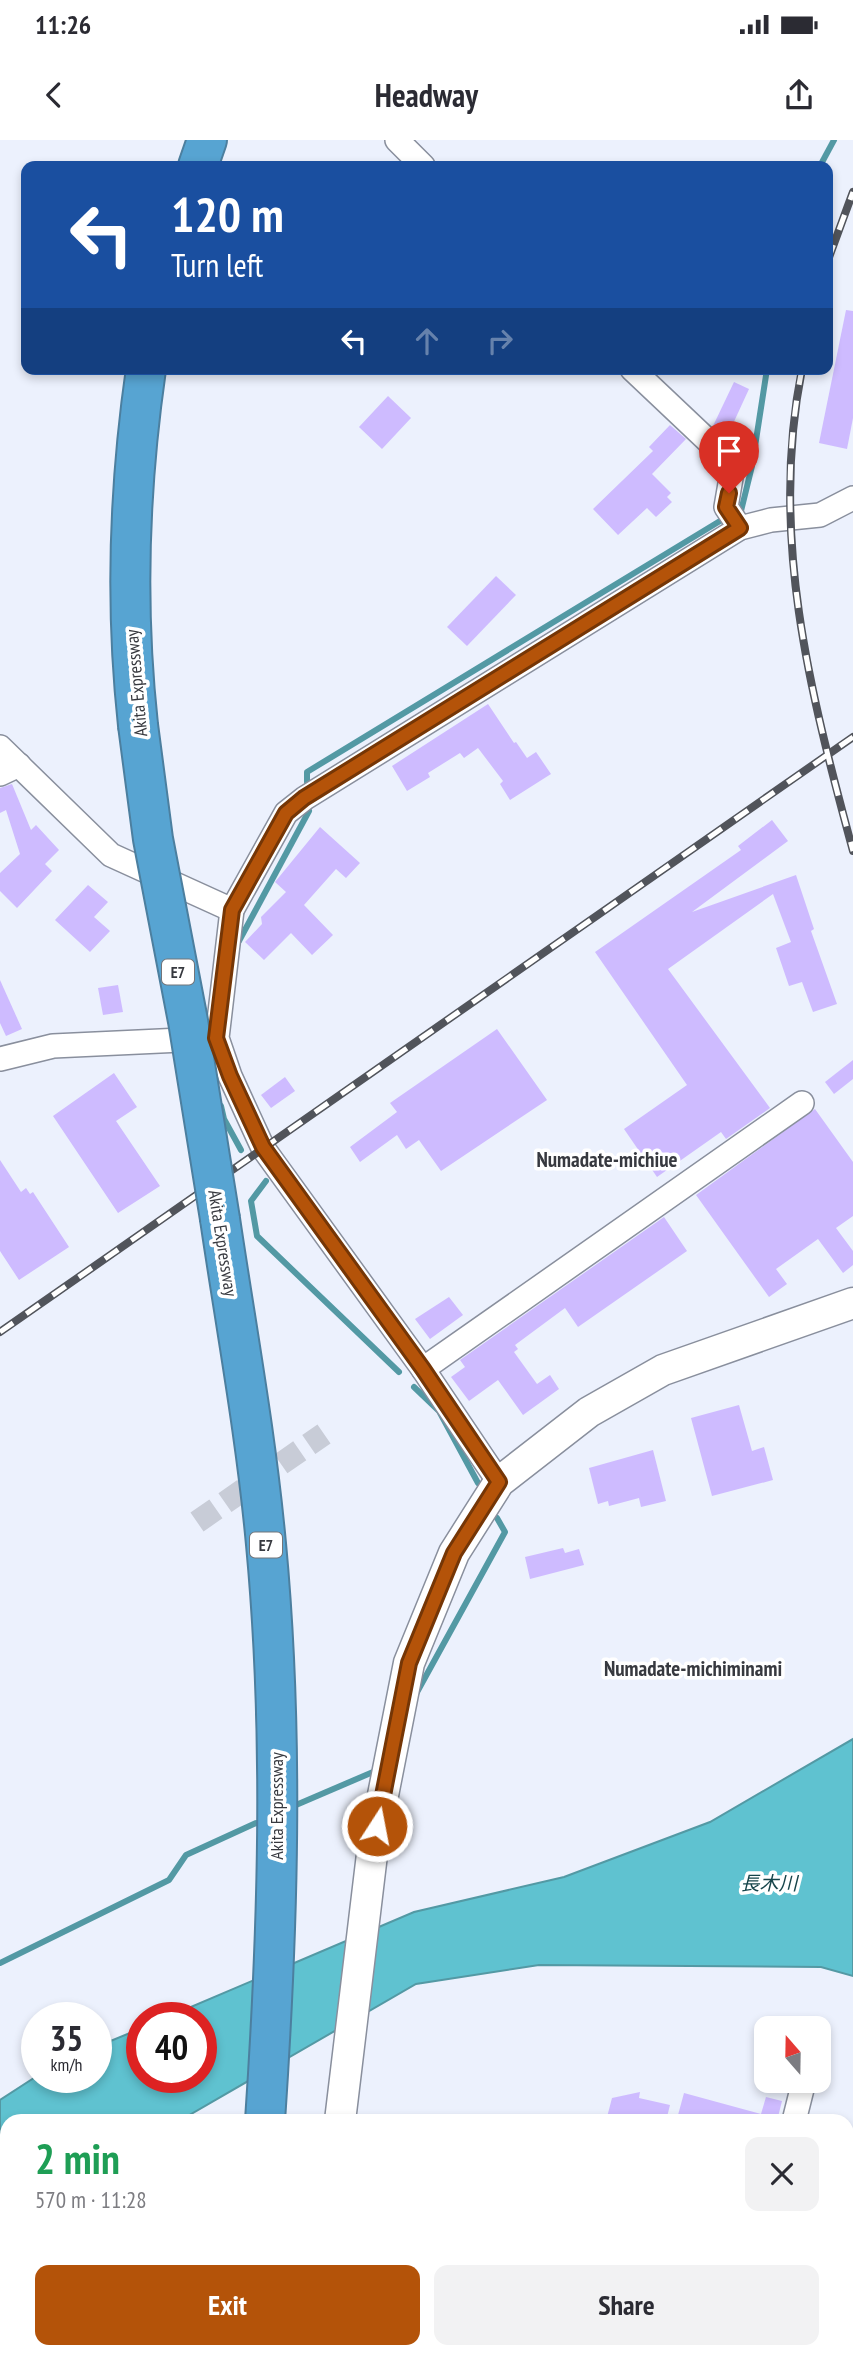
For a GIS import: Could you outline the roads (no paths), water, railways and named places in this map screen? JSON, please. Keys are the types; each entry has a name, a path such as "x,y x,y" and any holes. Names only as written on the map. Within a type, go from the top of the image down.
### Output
{"highway":[{"path":"200,161 207,140"},
{"name":"Akita Expressway","path":"145,375 137,431 130,580 138,725 153,839 188,1021 219,1219 266,1544 276,1704 276,1874 272,2019 265,2114"}],"street":[{"path":"397,140 418,161"},
{"path":"638,375 723,456 731,478 726,507 740,528"},
{"path":"499,1482 423,1369 263,1147 230,1076 216,1038 232,910 286,813 304,798 740,528 771,520 820,515 853,498"},
{"path":"0,747 10,770 111,855 232,910"},
{"path":"0,1059 53,1046 216,1038"},
{"path":"423,1369 802,1103"},
{"path":"341,2114 373,1846 409,1663 454,1553 499,1482 589,1412 663,1370 853,1303"},
{"path":"796,2114 801,2093"}],"water":[{"name":"長木川","path":"853,1739 853,1976 821,1967 539,1965 416,1984 191,2114 0,2114 0,2100 21,2086 21,2093 112,2093 112,2040 126,2035 126,2093 217,2093 217,2002 203,2002 414,1912 564,1877 710,1822"}],"waterway":[{"path":"823,161 834,140"},
{"path":"741,511 752,466 766,375"},
{"path":"307,782 307,772 720,521"},
{"path":"239,941 309,811"},
{"path":"221,1106 224,1119 241,1150"},
{"path":"266,1181 251,1201 257,1236 399,1372"},
{"path":"414,1387 439,1411 478,1483"},
{"path":"416,1694 505,1532 497,1518"},
{"path":"296,1805 380,1769"},
{"path":"0,1963 169,1880 186,1855 256,1823"}],"tunnel":[{"path":"197,1522 324,1434"}],"railway":[{"path":"833,246 853,192"},
{"path":"801,375 793,431 790,492 792,553 809,672 853,851"},
{"path":"0,1332 853,737"}],"district":[{"name":"Numadate-michiue","path":"607,1159"},
{"name":"Numadate-michiminami","path":"693,1668"}]}
